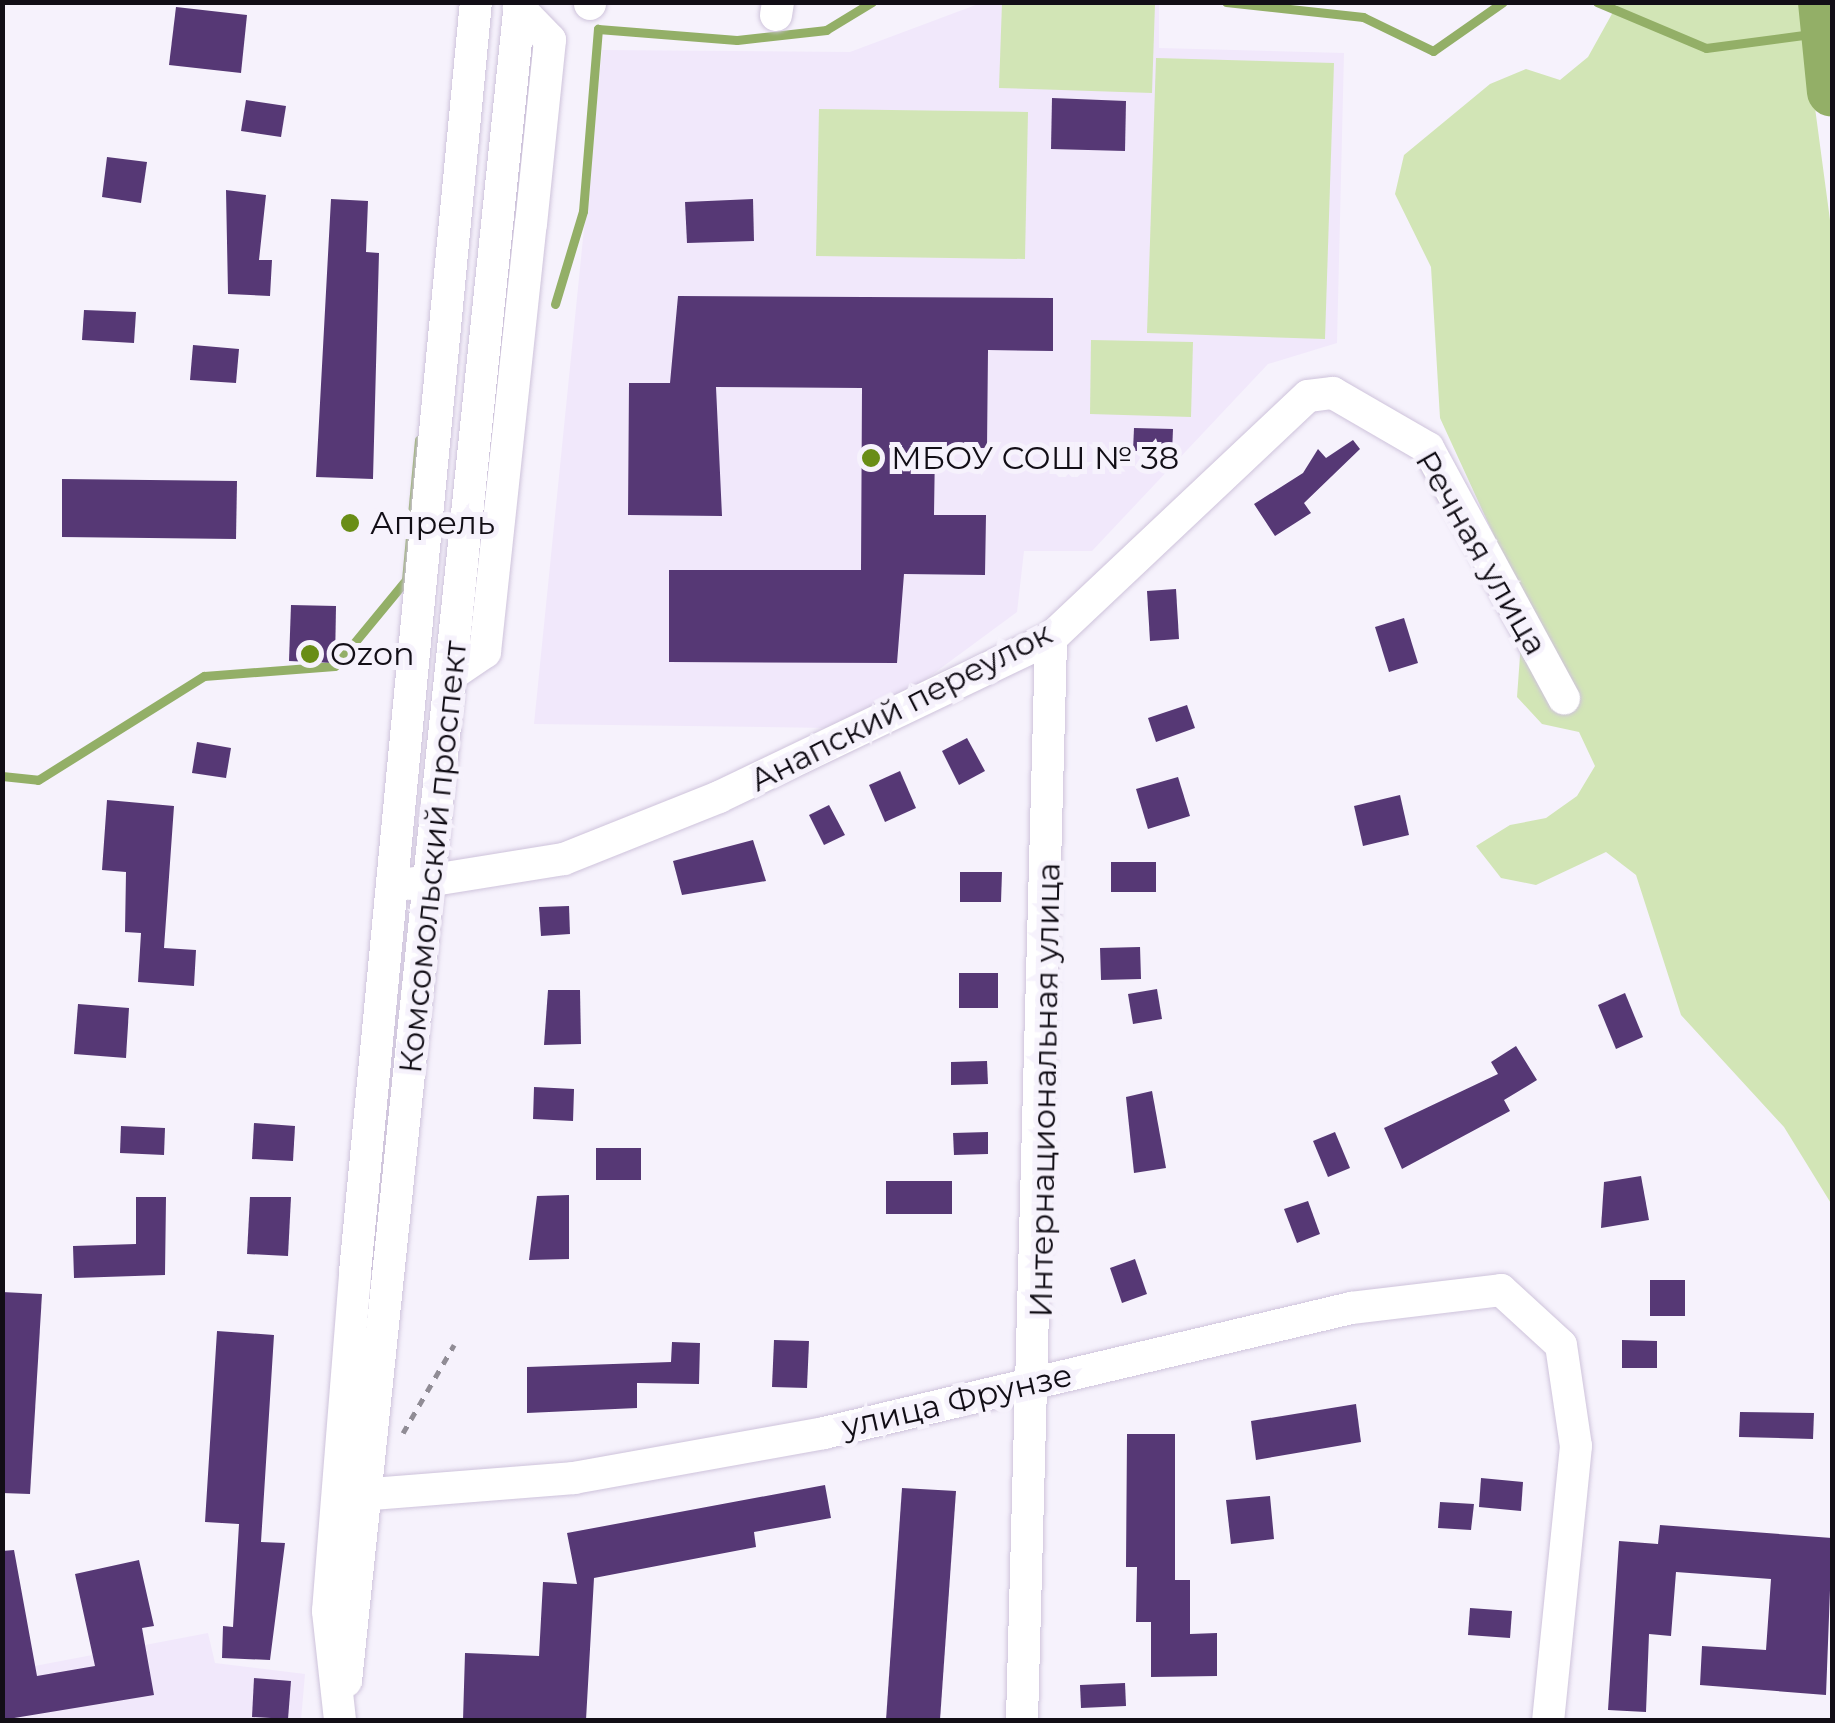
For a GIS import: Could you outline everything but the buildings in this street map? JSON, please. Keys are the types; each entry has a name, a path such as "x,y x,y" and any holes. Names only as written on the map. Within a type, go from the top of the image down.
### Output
{"street":[{"name":"Комсомольский проспект","path":"340,1715 328,1611 476,2"},
{"name":"Комсомольский проспект","path":"340,1715 372,1494 520,5"},
{"name":"Анапский переулок","path":"394,883 430,885 598,845 1052,638 1273,420 1308,396 1333,393"},
{"name":"Речная улица","path":"1333,393 1428,448 1564,698"},
{"name":"Интернациональная улица","path":"1022,1720 1038,1382 1052,638"},
{"name":"улица Фрунзе","path":"372,1494 574,1478 1038,1382 1454,1290 1500,1290 1532,1311 1561,1346 1576,1446 1548,1720"}],"path":[{"path":"394,1449 454,1345"}],"shaded area":[{"name":"МБОУ СОШ № 38","path":"1159,2 1159,48 1344,53 1337,343 1268,364 1092,551 1024,551 1017,612 899,699 830,728 534,724 602,50 850,52 981,3"},
{"path":"208,1633 215,1663 305,1674 301,1720 3,1720 3,1672"}],"green space":[{"path":"1002,3 1155,4 1152,93 999,88"},
{"path":"1618,3 1801,3 1832,235 1832,1205 1784,1127 1681,1015 1636,875 1606,852 1536,885 1501,878 1476,846 1510,825 1546,818 1577,796 1595,766 1579,732 1542,724 1517,697 1524,601 1440,418 1431,267 1395,194 1404,155 1490,84 1526,69 1560,80 1588,57"},
{"path":"1156,58 1334,63 1325,339 1147,333"},
{"path":"819,109 1028,112 1025,259 816,256"},
{"path":"1091,340 1193,342 1191,417 1090,414"}],"waterway":[{"path":"555,304 583,211 598,29 737,40 826,30 872,2"},
{"path":"1226,2 1363,17 1433,51 1503,2"},
{"path":"1597,2 1706,48 1826,32"},
{"path":"1823,2 1832,92"},
{"path":"2,776 38,780 204,676 335,666 406,580 419,440"}],"place":[{"name":"МБОУ СОШ № 38","path":"871,458"},
{"name":"Апрель","path":"350,523"},
{"name":"Ozon","path":"310,654"}]}
